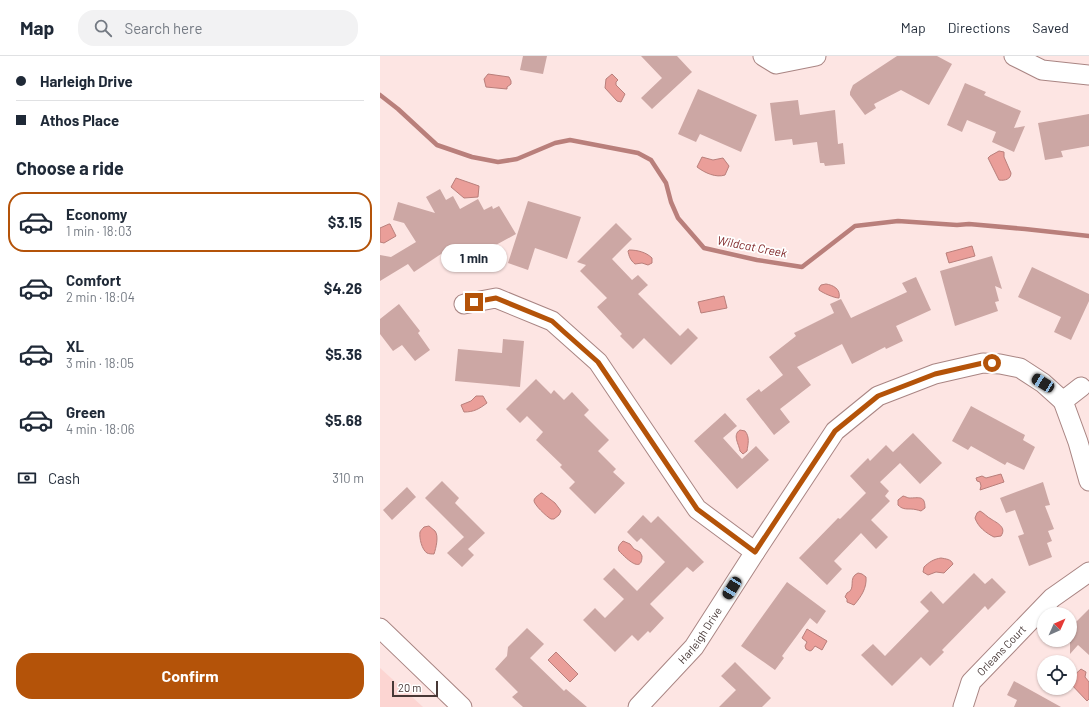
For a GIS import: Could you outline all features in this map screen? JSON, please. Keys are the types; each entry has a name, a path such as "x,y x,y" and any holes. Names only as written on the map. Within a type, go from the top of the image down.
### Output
{"street":[{"path":"763,56 776,64 816,56"},
{"path":"1014,56 1042,70 1089,75"},
{"path":"464,304 496,298 552,321 598,362 697,509 755,552"},
{"name":"Harleigh Drive","path":"638,707 694,647 835,431 878,396 935,374 983,363 1000,364 1020,368 1043,383 1063,401 1078,442 1089,481"},
{"path":"1063,401 1081,387"},
{"name":"Orleans Court","path":"963,707 971,682 1052,598 1089,572"},
{"path":"380,628 462,707"}],"shaded area":[{"path":"488,74 509,77 511,84 507,87 507,89 486,87 484,79"},
{"path":"612,74 618,80 616,85 625,94 621,102 617,101 605,88 606,79"},
{"path":"999,151 1004,152 1004,157 1011,173 1010,177 1005,180 999,180 988,158"},
{"path":"702,157 713,160 723,158 729,166 725,175 718,176 711,174 697,167"},
{"path":"456,178 479,186 478,197 464,198 451,187"},
{"path":"389,224 396,236 384,243 380,242 380,228"},
{"path":"972,246 975,256 949,263 946,253"},
{"path":"629,250 647,254 652,258 652,263 648,265 642,263 635,264 630,258"},
{"path":"821,285 831,285 838,290 839,298 819,290"},
{"path":"724,296 727,308 701,313 698,302"},
{"path":"476,396 483,396 487,403 476,410 464,412 461,405 471,401"},
{"path":"740,430 747,433 748,438 747,451 743,454 740,451 736,437 736,434"},
{"path":"1001,474 1004,482 980,490 980,482 977,481 976,478 982,476 986,478"},
{"path":"541,493 555,503 561,511 554,519 547,516 534,502 535,498"},
{"path":"903,496 923,499 925,508 921,511 901,507 898,505 898,500"},
{"path":"980,511 1002,528 1003,533 1001,536 994,537 980,527 975,518 977,513"},
{"path":"429,526 435,531 437,536 434,554 429,554 425,551 420,540 420,531 424,527"},
{"path":"623,541 630,544 634,549 640,552 642,556 639,564 633,563 618,550"},
{"path":"941,558 950,560 953,564 944,573 936,572 928,575 923,572 924,567 934,560"},
{"path":"858,573 866,577 866,585 859,599 854,605 847,602 845,597 851,589 853,578"},
{"path":"807,629 827,641 822,650 815,646 810,651 806,649 805,646 807,642 802,638"},
{"path":"556,652 578,674 570,682 548,660"},
{"path":"380,668 423,707 380,707"},
{"path":"1081,669 1086,672 1085,677 1089,682 1089,699 1087,701 1077,690 1077,673"}],"building":[{"path":"523,56 547,56 543,74 520,70"},
{"path":"641,56 677,56 692,72 652,109 641,98 662,78"},
{"path":"897,56 937,56 952,64 929,105 901,90 874,104 876,108 865,115 850,95 853,85"},
{"path":"965,83 986,92 984,95 1021,111 1014,128 1025,126 1014,152 992,142 996,132 967,120 962,132 947,125"},
{"path":"698,89 757,115 741,152 700,134 696,142 678,134"},
{"path":"798,100 800,115 835,110 838,144 843,143 845,164 825,166 824,163 820,163 817,142 793,145 792,139 775,141 770,103"},
{"path":"1089,114 1089,146 1061,151 1063,157 1045,160 1038,123"},
{"path":"440,189 446,200 453,196 460,209 478,199 484,210 492,206 493,209 499,206 516,234 474,257 471,251 459,257 453,246 414,272 408,264 380,281 380,255 391,257 416,242 404,223 393,220 398,202 435,213 426,197"},
{"path":"528,201 581,217 567,259 535,248 528,270 508,263"},
{"path":"616,223 632,239 612,259 632,280 638,275 648,285 638,294 680,336 688,328 698,338 671,365 644,338 633,349 620,336 622,334 597,307 607,298 580,271 586,265 577,262"},
{"path":"992,256 1002,289 995,286 999,301 995,302 998,311 955,326 940,271"},
{"path":"1032,267 1089,294 1089,301 1071,340 1054,332 1061,317 1018,297"},
{"path":"916,277 931,310 896,326 903,341 886,349 885,347 852,364 842,344 797,367 811,385 780,409 790,422 774,435 746,399 759,389 761,392 783,375 769,357 796,336 794,333 834,313 830,304 841,299 851,318 907,292 902,283"},
{"path":"399,304 420,331 418,333 430,350 415,361 402,345 393,351 380,334 380,319"},
{"path":"503,339 524,341 520,387 455,381 458,349 502,353"},
{"path":"536,379 551,394 554,390 564,400 572,392 589,410 584,415 609,440 598,451 616,469 613,472 625,483 595,514 569,488 575,482 560,467 562,465 536,440 543,432 527,416 520,423 506,409"},
{"path":"971,406 1025,435 1023,440 1035,447 1024,470 1007,462 1005,465 971,446 968,450 952,441"},
{"path":"725,413 737,426 723,438 742,459 756,446 769,460 737,489 694,441"},
{"path":"913,433 942,463 920,484 900,463 880,482 889,491 885,496 890,501 871,520 888,537 876,549 861,533 834,561 842,569 827,585 799,558 838,518 840,519 866,493 850,476 868,458 870,461 886,445 893,452"},
{"path":"442,481 459,498 455,503 485,533 468,549 474,555 462,567 447,553 464,537 425,498"},
{"path":"1043,482 1050,505 1045,506 1054,529 1048,531 1052,541 1047,543 1052,557 1029,566 1018,536 1024,534 1015,510 1006,513 1000,498"},
{"path":"407,487 416,497 392,520 383,510"},
{"path":"643,515 651,523 658,516 704,562 693,572 687,567 650,604 664,618 650,633 648,631 638,641 632,635 615,652 583,620 595,608 605,618 624,599 603,579 614,568 637,591 665,562 641,538 637,542 627,532"},
{"path":"974,573 985,584 992,578 1006,592 988,610 985,606 942,650 944,652 930,666 921,657 892,686 861,655 873,644 885,656 929,611 920,602 931,591 943,604"},
{"path":"787,582 826,611 817,624 810,618 782,656 784,658 775,670 741,646"},
{"path":"1089,609 1089,655 1078,645 1077,646 1077,621"},
{"path":"527,628 544,644 530,658 564,691 566,689 587,707 523,707 512,697 518,692 495,669 507,656 508,647"},
{"path":"1070,647 1076,647 1070,654"},
{"path":"735,662 771,698 762,707 719,707 736,690 721,676"},
{"path":"1014,681 1061,707 1014,707 1017,700 1007,695"}],"waterway":[{"name":"Wildcat Creek","path":"380,95 398,109 437,145 472,157 498,162 517,159 555,143 570,140 638,153 651,160 666,183 671,202 678,218 704,248 757,260 802,267 855,226 898,221 957,225 969,224 1089,236"}],"route":[{"path":"474,302 496,298 552,321 598,362 697,509 755,552 835,431 878,396 935,374 983,363 992,363"}]}
